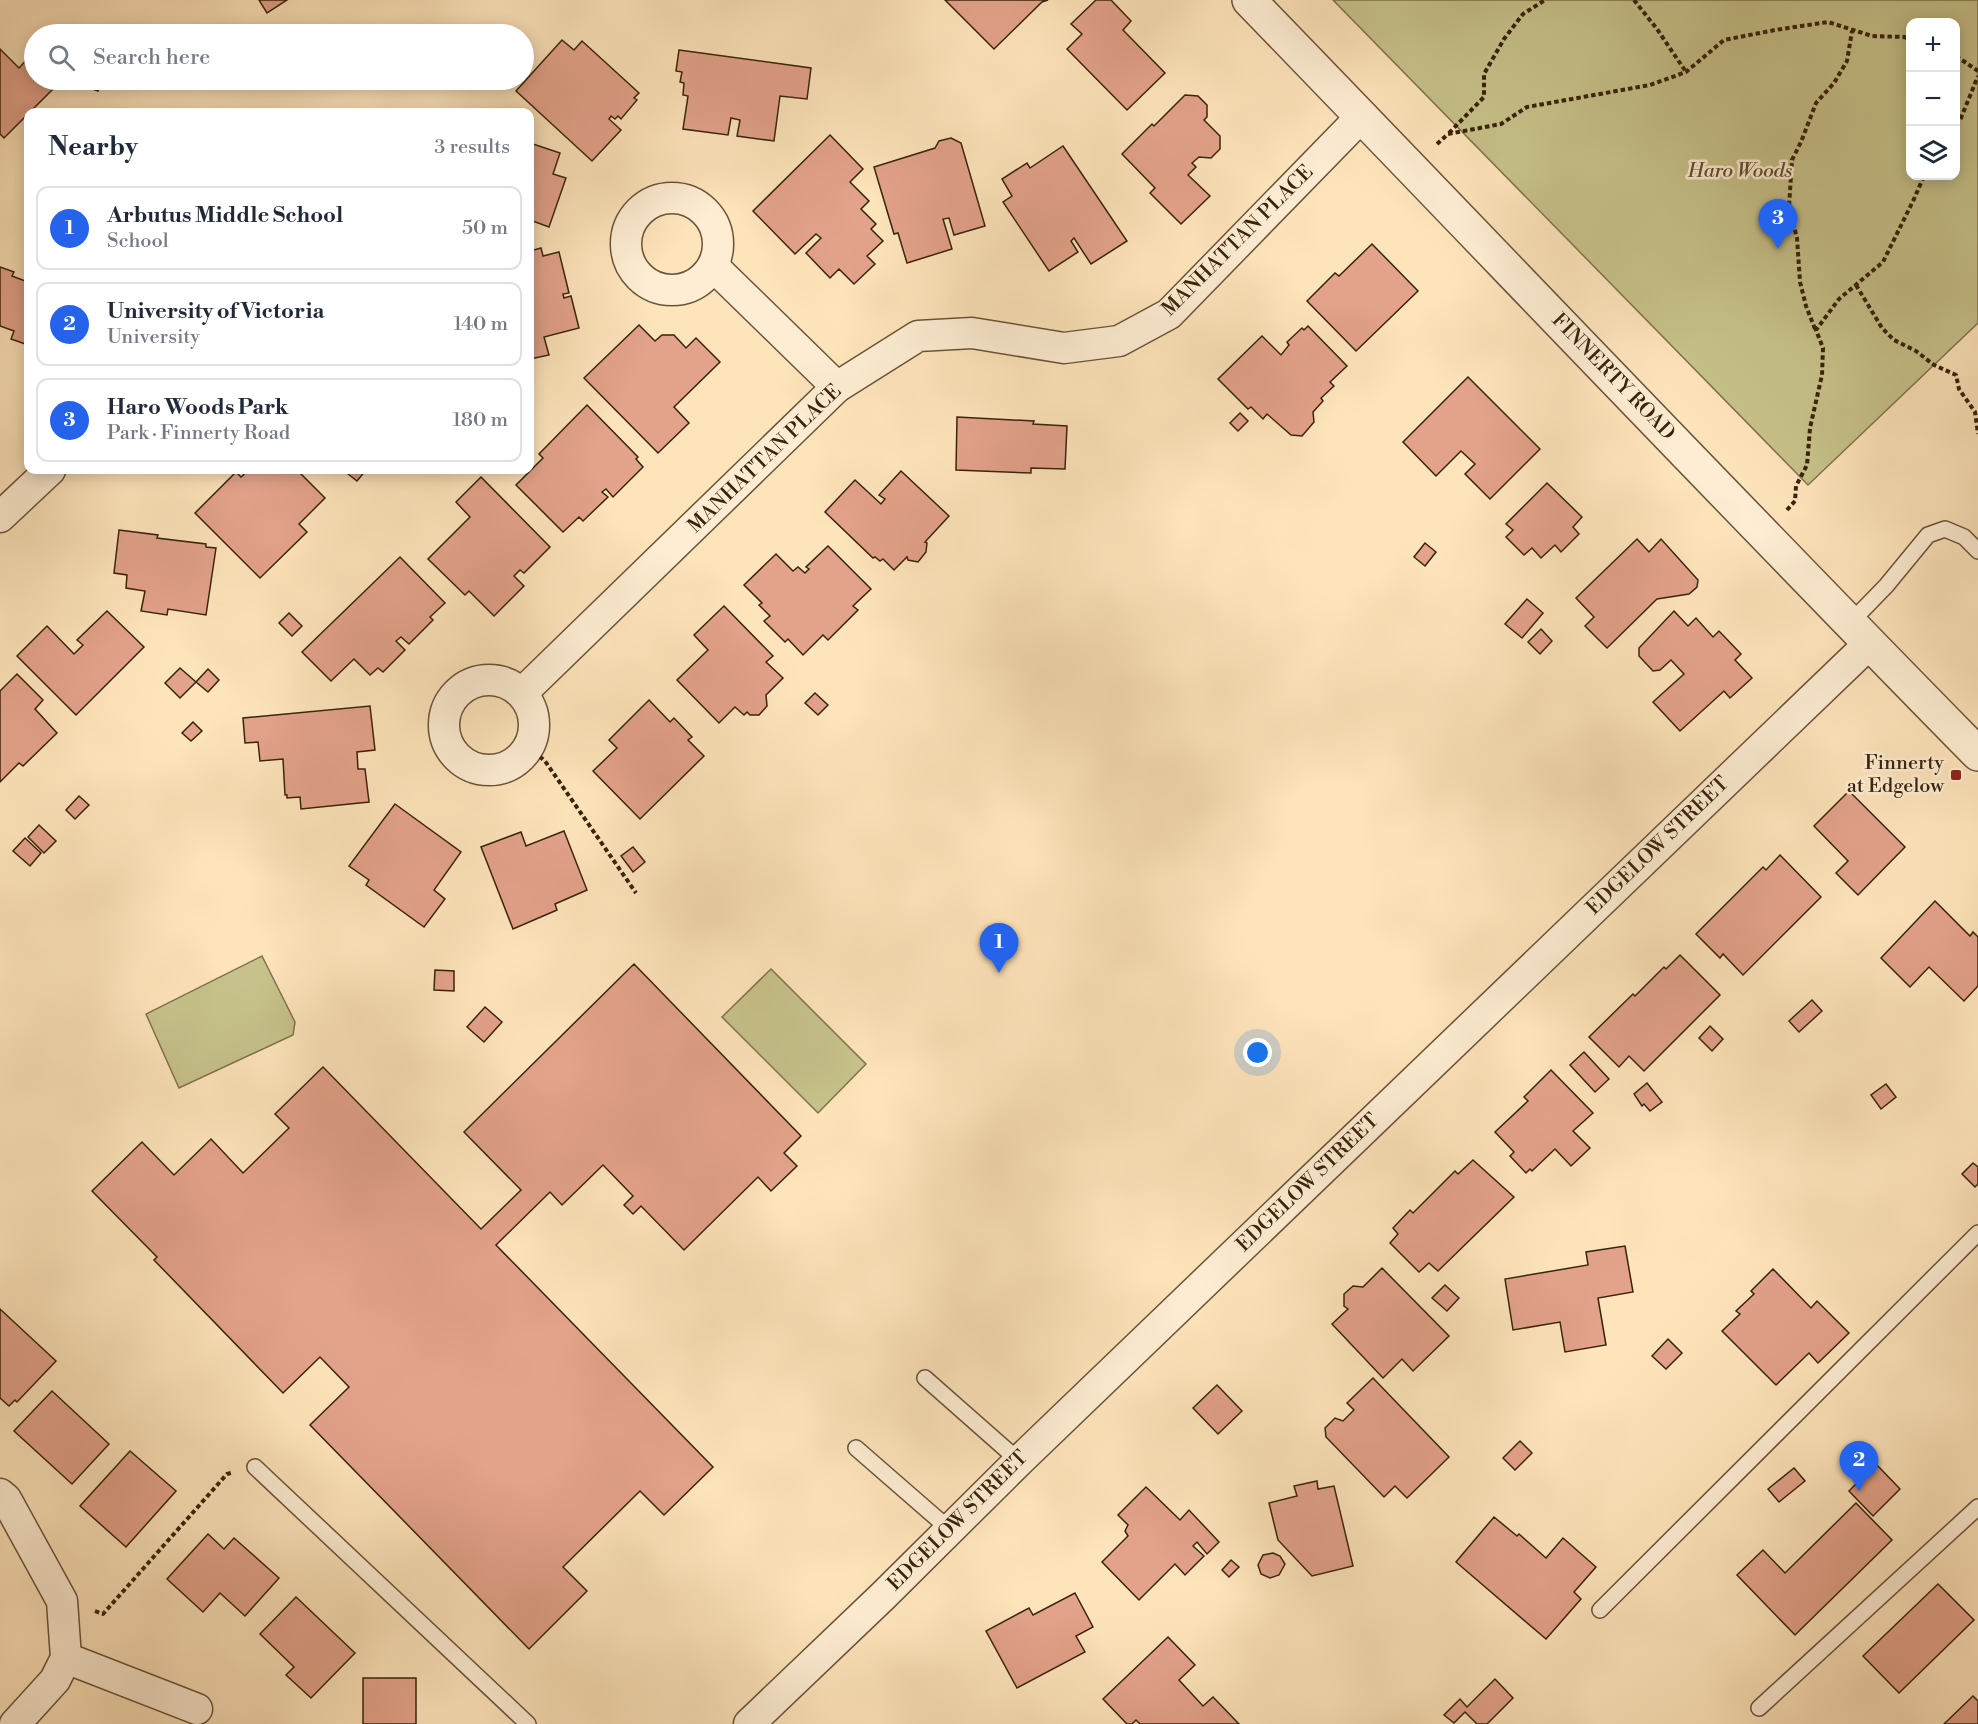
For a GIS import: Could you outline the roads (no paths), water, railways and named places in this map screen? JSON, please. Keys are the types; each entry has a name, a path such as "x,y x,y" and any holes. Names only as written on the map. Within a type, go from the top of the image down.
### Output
{"street":[{"name":"FINNERTY ROAD","path":"1249,0 1859,634 1976,748"},
{"name":"MANHATTAN PLACE","path":"522,693 837,387 918,336 972,333 1064,348 1119,341 1169,314 1362,117"},
{"path":"713,267 837,387"},
{"path":"0,517 46,474"},
{"name":"EDGELOW STREET","path":"749,1724 883,1596 1859,634"},
{"path":"480,680 495,680 510,684 522,693 530,705 534,719 533,733 528,747 519,759 506,767 492,770 476,768 463,762 452,751 445,738 443,723 447,708 455,695 466,685 480,680"},
{"path":"0,1494 6,1499 62,1602 66,1658 55,1680 15,1724"},
{"path":"66,1658 197,1709"}],"lane":[{"path":"1859,634 1886,586 1928,535 1945,529 1964,537 1978,551"},
{"path":"1600,1610 1978,1233"},
{"path":"925,1378 1019,1461"},
{"path":"856,1448 949,1529"},
{"path":"255,1467 528,1724"},
{"path":"1759,1708 1978,1507"}],"place":[{"name":"Haro Woods Park","path":"1778,249"},
{"name":"Finnerty at Edgelow","path":"1956,775"},
{"name":"Arbutus Middle School","path":"999,973"},
{"name":"University of Victoria","path":"1859,1491"}],"park label":[{"name":"Haro Woods","path":"1740,171"}]}
